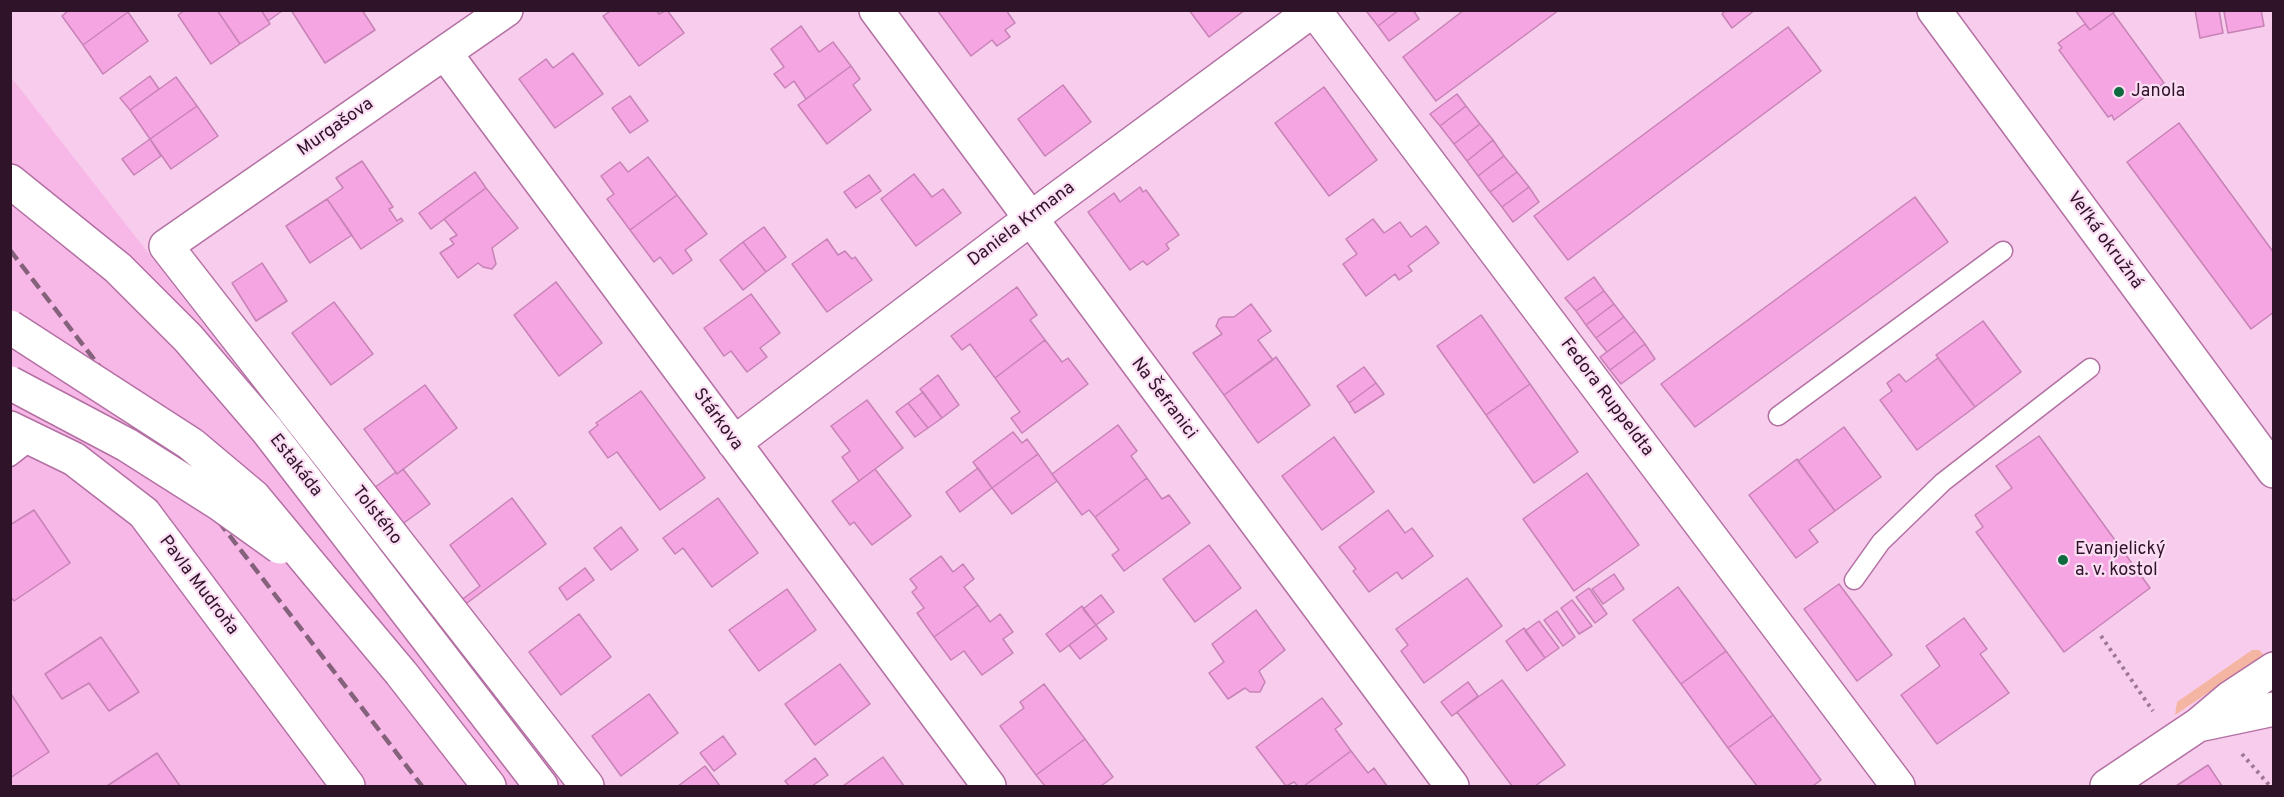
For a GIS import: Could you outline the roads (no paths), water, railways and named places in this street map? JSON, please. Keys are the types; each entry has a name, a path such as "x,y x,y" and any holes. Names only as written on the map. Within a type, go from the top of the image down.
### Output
{"street":[{"name":"Murgašova","path":"166,246 506,10"},
{"name":"Na Šefranici","path":"876,10 1452,786"},
{"name":"Daniela Krmana","path":"734,443 1030,219 1313,10"},
{"name":"Fedora Ruppeldta","path":"1313,10 1898,786"},
{"name":"Veľká okružná","path":"1934,10 2274,471"},
{"name":"Stárkova","path":"445,53 989,786"},
{"name":"Estakáda","path":"10,181 118,268 188,338 267,430 541,786"},
{"name":"Tolstého","path":"166,246 587,786"},
{"path":"10,327 191,444 254,497 401,673 489,786"},
{"path":"10,383 127,445 220,504 318,574"},
{"name":"Pavla Mudroňa","path":"18,442 74,459 144,513 348,786"},
{"path":"2107,786 2274,669"},
{"path":"2198,724 2274,709"}],"lane":[{"path":"1778,416 2003,251"},
{"path":"1854,580 1881,542 1943,482 2090,368"}],"railway":[{"path":"10,250 422,786"}],"place":[{"name":"Janola","path":"2119,92"},
{"name":"Evanjelický a. v. kostol","path":"2063,560"}]}
